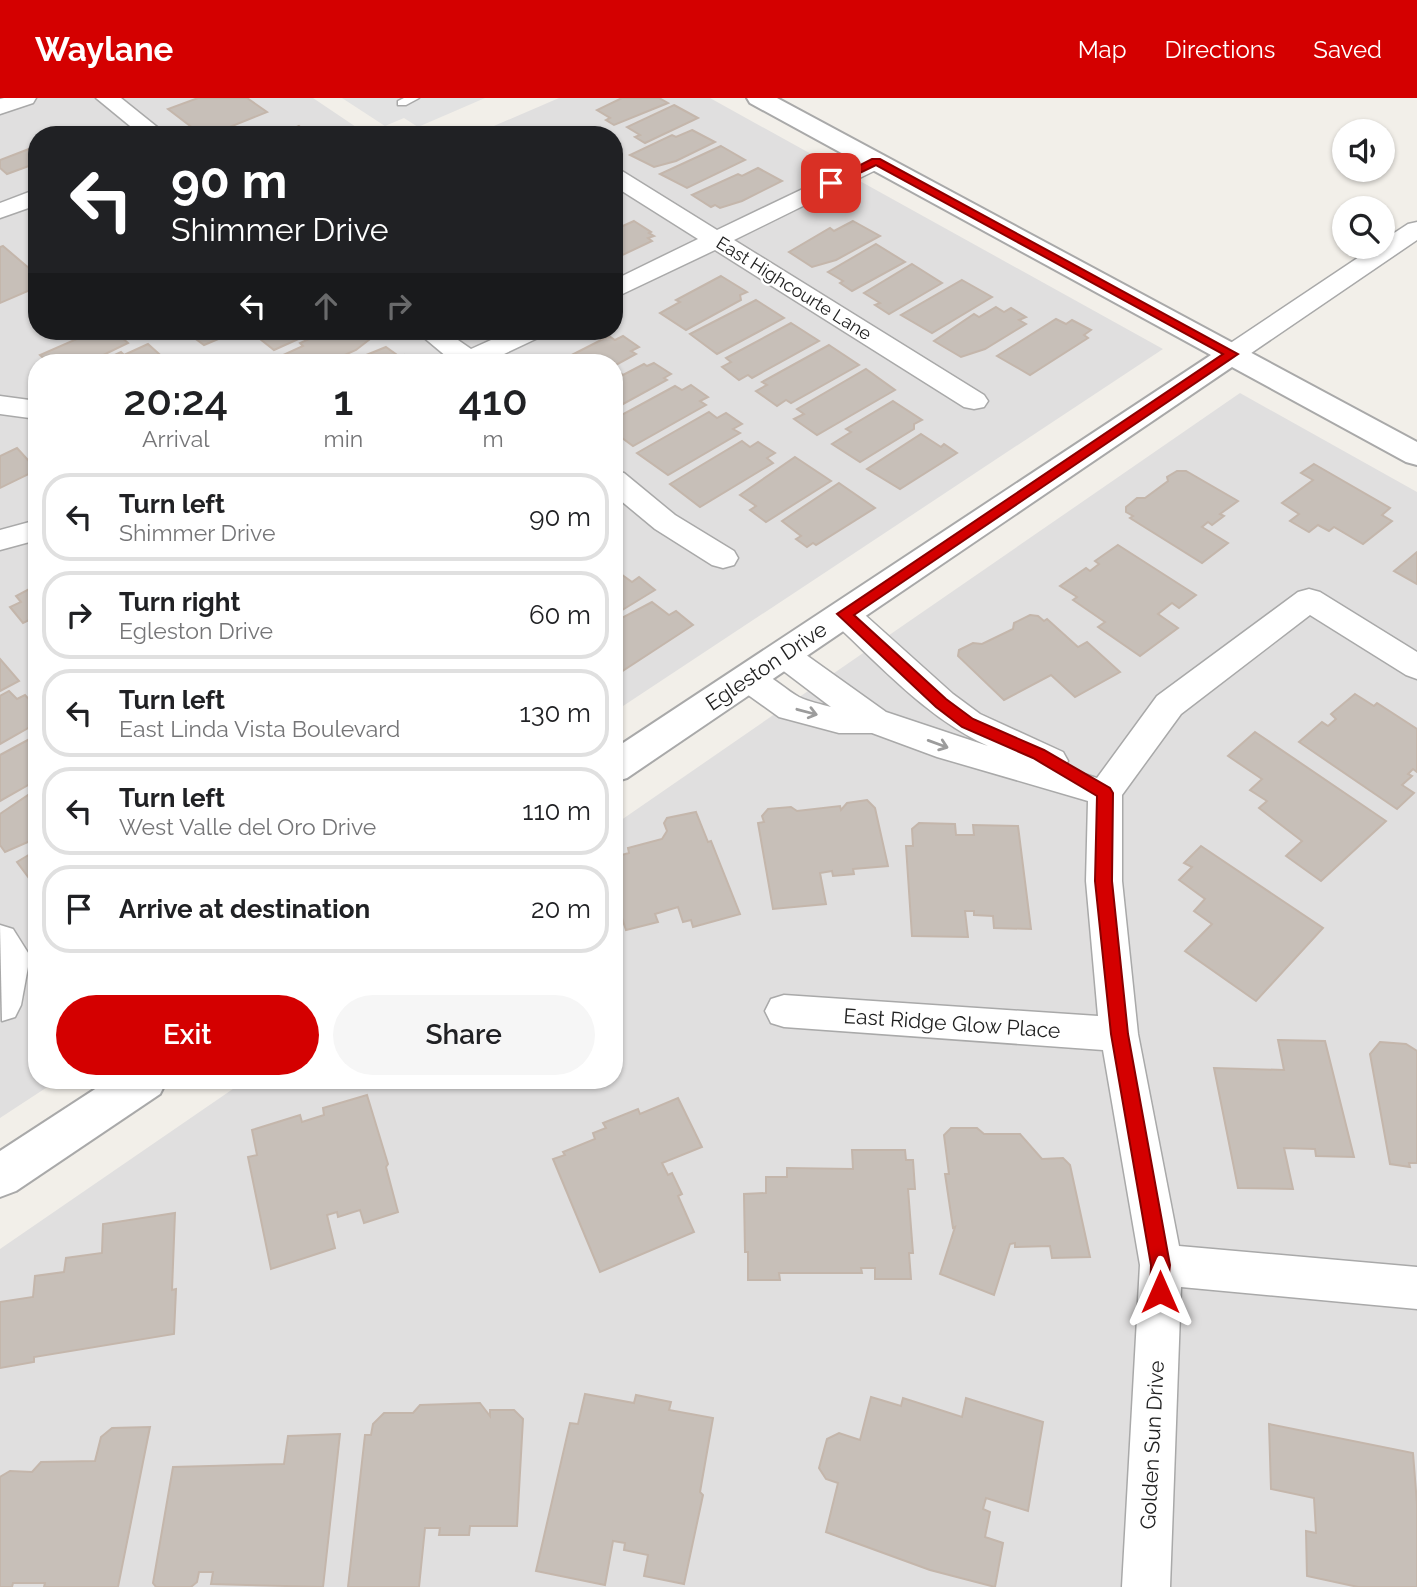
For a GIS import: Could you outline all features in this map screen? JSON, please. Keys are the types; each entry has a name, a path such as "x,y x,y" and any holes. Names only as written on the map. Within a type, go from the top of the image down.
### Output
{"street":[{"path":"0,107 25,98"},
{"path":"113,102 142,98"},
{"path":"759,98 1417,456"},
{"path":"113,102 144,126"},
{"path":"623,286 876,161"},
{"name":"East Highcourte Lane","path":"623,181 974,401"},
{"path":"0,211 28,200"},
{"path":"1232,354 1417,229"},
{"path":"441,340 459,354"},
{"path":"485,354 513,340"},
{"name":"Egleston Drive","path":"623,762 1232,354"},
{"path":"0,405 28,409"},
{"path":"623,487 665,522 723,558"},
{"path":"0,540 28,532"},
{"path":"1105,793 1170,705 1308,600 1417,667"},
{"path":"845,614 968,723 1039,754 1105,793"},
{"path":"784,655 874,721 949,748 1105,793"},
{"path":"874,721 903,668"},
{"path":"748,679 791,708 839,721 874,721"},
{"name":"Golden Sun Drive","path":"1105,793 1104,881 1119,1034 1161,1265 1146,1587"},
{"path":"0,940 12,956 2,1004"},
{"name":"East Ridge Glow Place","path":"784,1011 1119,1034"},
{"path":"0,1177 132,1089"},
{"path":"1161,1265 1417,1288"}],"lane":[{"path":"402,103 414,98"}],"shaded area":[{"path":"0,98 313,98 355,126 28,126 28,340 623,340 623,126 494,126 559,98 710,98 1163,349 623,706 623,354 28,354 28,1089 44,1089 0,1118"},
{"path":"342,98 485,98 420,126 404,118 385,126"},
{"path":"1240,393 1417,492 1417,1587 0,1587 0,1249 233,1089 623,1089 623,819"}],"building":[{"path":"198,98 247,98 267,112 232,126 190,126 168,109"},
{"path":"622,98 659,98 668,103 614,125 606,120 610,118 597,110"},
{"path":"674,105 698,118 645,143 635,137 640,135 627,127"},
{"path":"692,130 715,142 676,161 654,167 630,155 672,135 676,137"},
{"path":"721,146 745,160 687,188 660,174"},
{"path":"28,149 28,166 7,174 0,168 0,160"},
{"path":"758,168 782,181 742,201 720,208 715,205 711,207 692,195 738,174 742,176"},
{"path":"634,221 651,232 649,233 654,236 648,238 652,241 623,255 623,226"},
{"path":"853,221 880,236 836,260 812,267 789,252 830,228 834,231"},
{"path":"876,244 905,262 852,291 840,283 843,281 828,272"},
{"path":"3,246 28,267 28,291 0,303 0,247"},
{"path":"912,264 942,283 889,314 875,305 880,303 864,293"},
{"path":"721,276 747,292 740,295 741,300 686,330 660,313 680,302 676,300"},
{"path":"962,280 992,297 932,333 901,315"},
{"path":"756,300 784,318 717,354 690,334"},
{"path":"996,307 1004,312 1011,308 1026,317 1019,320 1026,324 985,349 961,357 934,341 974,314 979,317"},
{"path":"1056,319 1066,324 1072,320 1091,330 1084,335 1088,338 1030,375 997,356"},
{"path":"791,323 819,341 752,378 748,375 739,380 722,367 731,362 726,358"},
{"path":"623,336 639,347 631,351 636,354 623,361 623,354 574,354 601,340 623,340"},
{"path":"74,340 124,340 128,343 105,354 42,354"},
{"path":"197,340 216,340 204,345"},
{"path":"261,340 296,340 274,350"},
{"path":"307,340 369,340 347,354 285,354 303,346 300,343"},
{"path":"148,344 159,354 126,354"},
{"path":"829,345 859,365 791,403 786,400 777,406 756,391 767,385 762,382"},
{"path":"386,347 396,354 369,354"},
{"path":"654,363 671,374 664,378 667,380 623,404 623,375 644,364 647,366"},
{"path":"866,369 895,390 817,435 794,419 804,414 797,409"},
{"path":"691,385 708,397 700,401 706,405 633,446 623,439 623,414 675,386 682,390"},
{"path":"893,401 922,420 914,424 914,429 860,462 832,444 851,432 846,429"},
{"path":"709,412 717,418 726,413 742,424 733,429 740,433 668,475 637,453"},
{"path":"921,434 941,447 944,444 957,453 900,489 867,469"},
{"path":"742,441 750,447 758,442 775,453 767,458 773,463 700,507 670,484"},
{"path":"17,448 28,460 28,474 0,488 0,456"},
{"path":"795,457 831,481 766,522 750,510 756,506 740,495"},
{"path":"1314,464 1390,508 1382,515 1392,521 1363,544 1334,527 1329,531 1318,525 1309,532 1290,521 1299,514 1282,503 1313,480 1301,473"},
{"path":"1177,471 1186,471 1238,501 1220,514 1224,516 1212,525 1208,522 1202,527 1228,543 1202,563 1130,518 1133,516 1126,512 1126,507 1137,498 1145,498"},
{"path":"839,483 875,508 816,545 813,543 807,547 796,539 801,536 782,521"},
{"path":"1118,545 1196,595 1179,608 1172,603 1158,614 1178,628 1140,656 1098,627 1105,622 1073,600 1077,597 1060,586 1086,568 1090,571 1099,564 1095,561"},
{"path":"1417,552 1417,584 1394,571"},
{"path":"623,576 632,582 639,577 655,590 623,610"},
{"path":"28,590 28,620 23,623 10,607 21,602 16,596"},
{"path":"652,602 669,615 676,611 693,625 623,671 623,617"},
{"path":"1030,615 1038,616 1044,621 1047,619 1078,647 1087,642 1120,672 1075,697 1051,675 1004,700 958,656 959,650 973,643 982,644 1013,629 1014,623"},
{"path":"0,659 19,681 0,691"},
{"path":"9,691 17,699 25,695 28,698 28,728 0,744 0,696"},
{"path":"1355,694 1374,706 1377,703 1417,729 1417,772 1413,769 1408,774 1412,776 1402,785 1414,793 1397,809 1299,742 1322,722 1328,726 1336,719 1331,714"},
{"path":"1255,732 1386,821 1321,881 1286,856 1302,841 1259,808 1267,801 1250,790 1262,779 1228,756"},
{"path":"28,740 28,785 0,801 0,755"},
{"path":"28,795 28,842 5,852 0,845 0,814"},
{"path":"867,800 875,808 888,866 853,869 854,874 833,876 832,871 820,873 826,904 773,909 758,823 764,822 762,816 768,809 791,807 797,811 840,806 841,810 847,803"},
{"path":"696,812 708,842 711,841 740,914 693,927 691,920 683,922 678,907 655,914 658,922 626,930 623,921 623,855 629,853 628,848 662,839 667,831 664,823 667,818"},
{"path":"919,823 955,824 956,835 974,835 973,825 1018,826 1031,929 994,928 993,916 974,915 974,911 965,911 968,937 912,936 906,846 913,846 912,829"},
{"path":"1201,846 1323,928 1256,1001 1185,951 1212,924 1194,911 1205,899 1179,880 1192,867 1184,863"},
{"path":"28,855 28,877 17,862"},
{"path":"1278,1040 1325,1041 1354,1157 1316,1156 1315,1149 1284,1148 1293,1189 1238,1188 1214,1068 1284,1070"},
{"path":"1380,1042 1406,1044 1417,1051 1417,1163 1409,1163 1410,1167 1390,1164 1370,1054"},
{"path":"367,1095 388,1164 386,1167 398,1212 364,1223 360,1210 338,1217 337,1212 327,1215 335,1248 271,1269 248,1157 257,1155 252,1130 300,1115 302,1122 324,1115 323,1108"},
{"path":"678,1098 702,1147 662,1163 668,1175 672,1173 682,1194 678,1196 694,1232 600,1272 553,1159 595,1139 593,1133 606,1128 603,1123 638,1109 640,1114"},
{"path":"951,1128 977,1128 984,1134 1020,1134 1042,1159 1063,1158 1070,1165 1090,1257 1052,1258 1050,1246 1015,1247 1015,1243 1010,1244 994,1295 940,1274 955,1227 953,1228 945,1174 949,1174 944,1135"},
{"path":"852,1150 905,1150 906,1160 913,1160 915,1189 908,1189 913,1253 909,1253 911,1279 875,1279 875,1268 861,1268 862,1273 779,1273 780,1280 748,1280 744,1194 766,1193 766,1177 787,1177 787,1168 853,1169"},
{"path":"175,1213 172,1290 176,1289 174,1334 34,1357 34,1362 0,1368 0,1302 33,1297 35,1276 64,1272 66,1258 102,1253 103,1224"},
{"path":"585,1394 634,1403 636,1395 671,1402 669,1410 713,1418 700,1492 703,1495 684,1584 644,1576 648,1555 624,1550 625,1543 613,1541 605,1585 536,1571 570,1423 578,1424"},
{"path":"871,1397 901,1406 903,1398 962,1417 966,1398 1043,1422 1028,1511 986,1498 983,1509 990,1512 985,1537 1003,1543 995,1587 930,1570 826,1532 838,1483 826,1479 819,1468 827,1439 839,1433 860,1440"},
{"path":"480,1403 490,1416 490,1410 514,1410 523,1419 517,1526 470,1526 469,1535 439,1535 440,1528 425,1528 419,1587 348,1587 365,1435 371,1435 373,1424 384,1413 413,1413 420,1405"},
{"path":"1269,1424 1413,1453 1417,1504 1417,1587 1358,1587 1307,1576 1306,1531 1316,1533 1314,1498 1271,1489"},
{"path":"150,1427 118,1587 44,1587 45,1583 13,1583 12,1587 0,1587 0,1477 10,1471 32,1472 41,1462 95,1461 101,1437 112,1428"},
{"path":"340,1434 323,1587 211,1584 213,1572 199,1572 197,1582 191,1587 156,1587 153,1583 173,1467 284,1464 288,1436"}],"route":[{"path":"831,183 876,161 1232,354 845,614 941,703 968,723 1039,754 1105,793 1104,881 1119,1034 1161,1265 1160,1292"}]}
